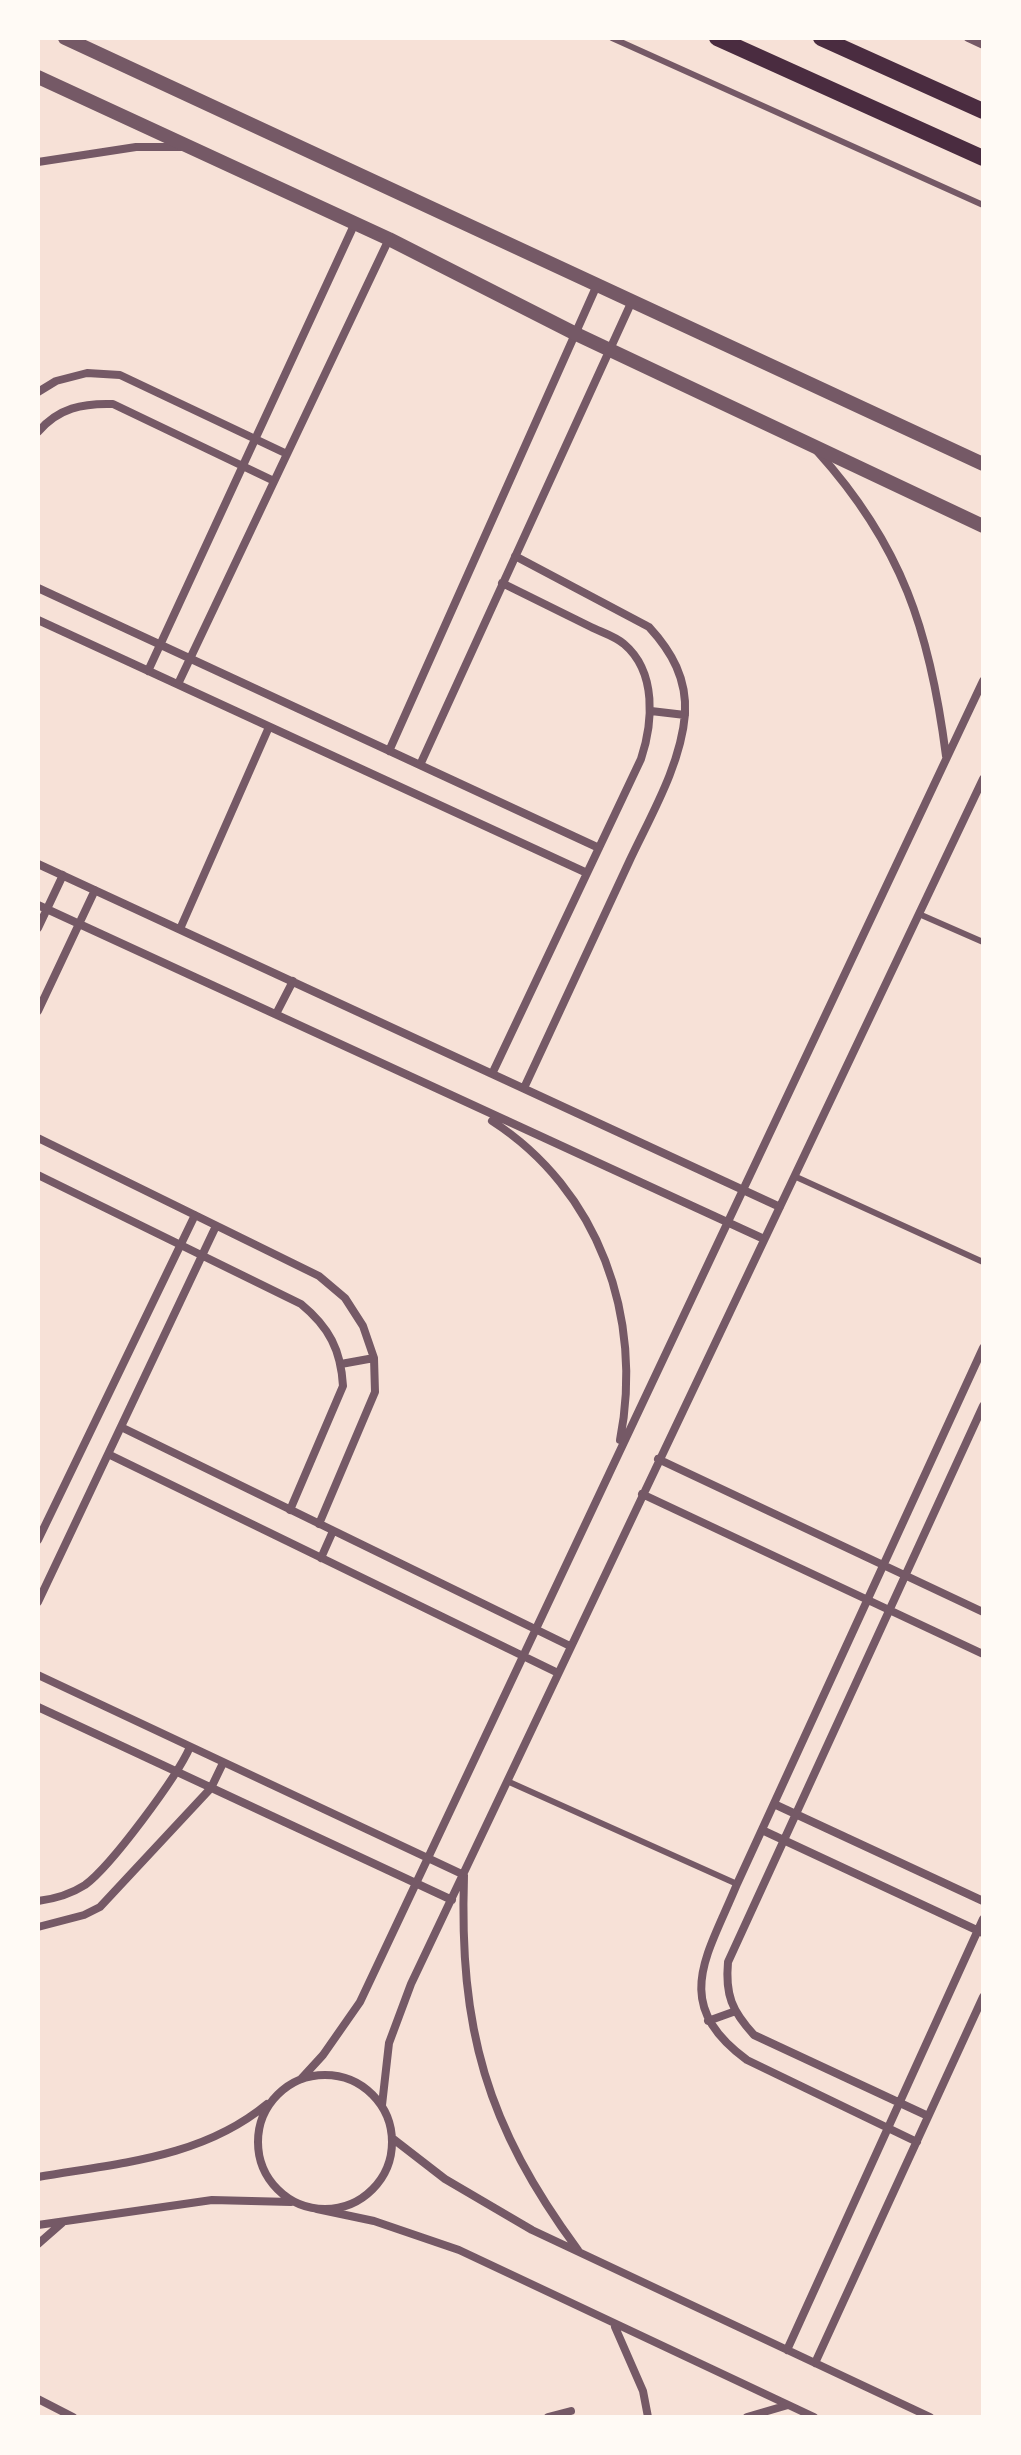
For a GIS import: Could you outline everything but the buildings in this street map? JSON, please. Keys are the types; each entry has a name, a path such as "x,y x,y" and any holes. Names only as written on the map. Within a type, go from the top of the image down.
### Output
{"main road":[{"path":"717,38 983,158"},
{"path":"821,38 983,111"}],"street":[{"path":"65,38 983,464"},
{"path":"968,38 983,45"},
{"path":"38,77 389,239 574,333 610,347 983,526"},
{"path":"38,162 136,147 191,147"},
{"path":"148,671 355,223"},
{"path":"178,684 389,239"},
{"path":"389,751 597,285"},
{"path":"420,765 632,301"},
{"path":"38,392 56,381 87,373 120,375 287,454"},
{"path":"38,432 47,421 67,409 90,403 113,404 274,481"},
{"path":"811,444 855,493 891,554 919,619 937,687 946,757"},
{"path":"515,556 649,627 666,645 678,667 684,691 685,715 662,792 524,1088"},
{"path":"492,1074 641,759 649,735 651,711 648,686 624,644 502,583"},
{"path":"38,588 599,848"},
{"path":"38,620 587,873"},
{"path":"38,2177 198,2146 226,2134 301,2079 323,2055 360,2002 983,681"},
{"path":"651,711 685,715"},
{"path":"180,929 269,727"},
{"path":"317,2209 336,2209 371,2191 387,2167 392,2138 382,2105 384,2074 398,2013 983,779"},
{"path":"38,864 780,1207"},
{"path":"38,928 42,907 63,875"},
{"path":"38,1011 95,890"},
{"path":"42,907 764,1239"},
{"path":"276,1014 293,981"},
{"path":"468,1105 511,1133 549,1168 580,1208 604,1253 620,1302 628,1353 627,1405 617,1455"},
{"path":"38,1138 319,1276 351,1307 363,1326 374,1358 375,1392 319,1524"},
{"path":"38,1175 301,1304 320,1320 334,1341 343,1386 290,1510"},
{"path":"38,1540 195,1215"},
{"path":"38,1602 216,1226"},
{"path":"917,2142 747,2060 724,2042 708,2021 700,1983 704,1964 737,1884 983,1348"},
{"path":"341,1364 374,1358"},
{"path":"928,2116 754,2035 733,2012 725,1988 728,1962 983,1406"},
{"path":"121,1427 570,1646"},
{"path":"108,1454 558,1673"},
{"path":"658,1459 983,1612"},
{"path":"642,1494 983,1654"},
{"path":"321,1558 333,1531"},
{"path":"38,1675 464,1875"},
{"path":"38,1707 452,1900"},
{"path":"38,1901 70,1893 92,1879 179,1772 190,1747"},
{"path":"38,1927 74,1919 100,1907 211,1788 223,1763"},
{"path":"774,1804 983,1901"},
{"path":"762,1830 980,1932"},
{"path":"464,1875 461,1942 467,2009 482,2074 506,2137 525,2172 578,2250"},
{"path":"787,2350 980,1932 983,1919"},
{"path":"815,2363 983,1997"},
{"path":"708,2021 733,2012"},
{"path":"301,2079 338,2075 356,2081 382,2105"},
{"path":"274,2098 259,2132 259,2153 265,2173 277,2190 294,2202"},
{"path":"392,2138 473,2197 532,2230 930,2417"},
{"path":"38,2225 212,2200 294,2202 374,2221 459,2250 615,2327 814,2417"},
{"path":"38,2244 64,2221"},
{"path":"615,2327 643,2391 648,2417"},
{"path":"38,2399 73,2417"},
{"path":"747,2417 788,2405"},
{"path":"548,2417 571,2411"}],"lane":[{"path":"612,38 983,205"},
{"path":"919,914 983,942"},
{"path":"794,1176 983,1262"},
{"path":"507,1781 737,1884"}]}
